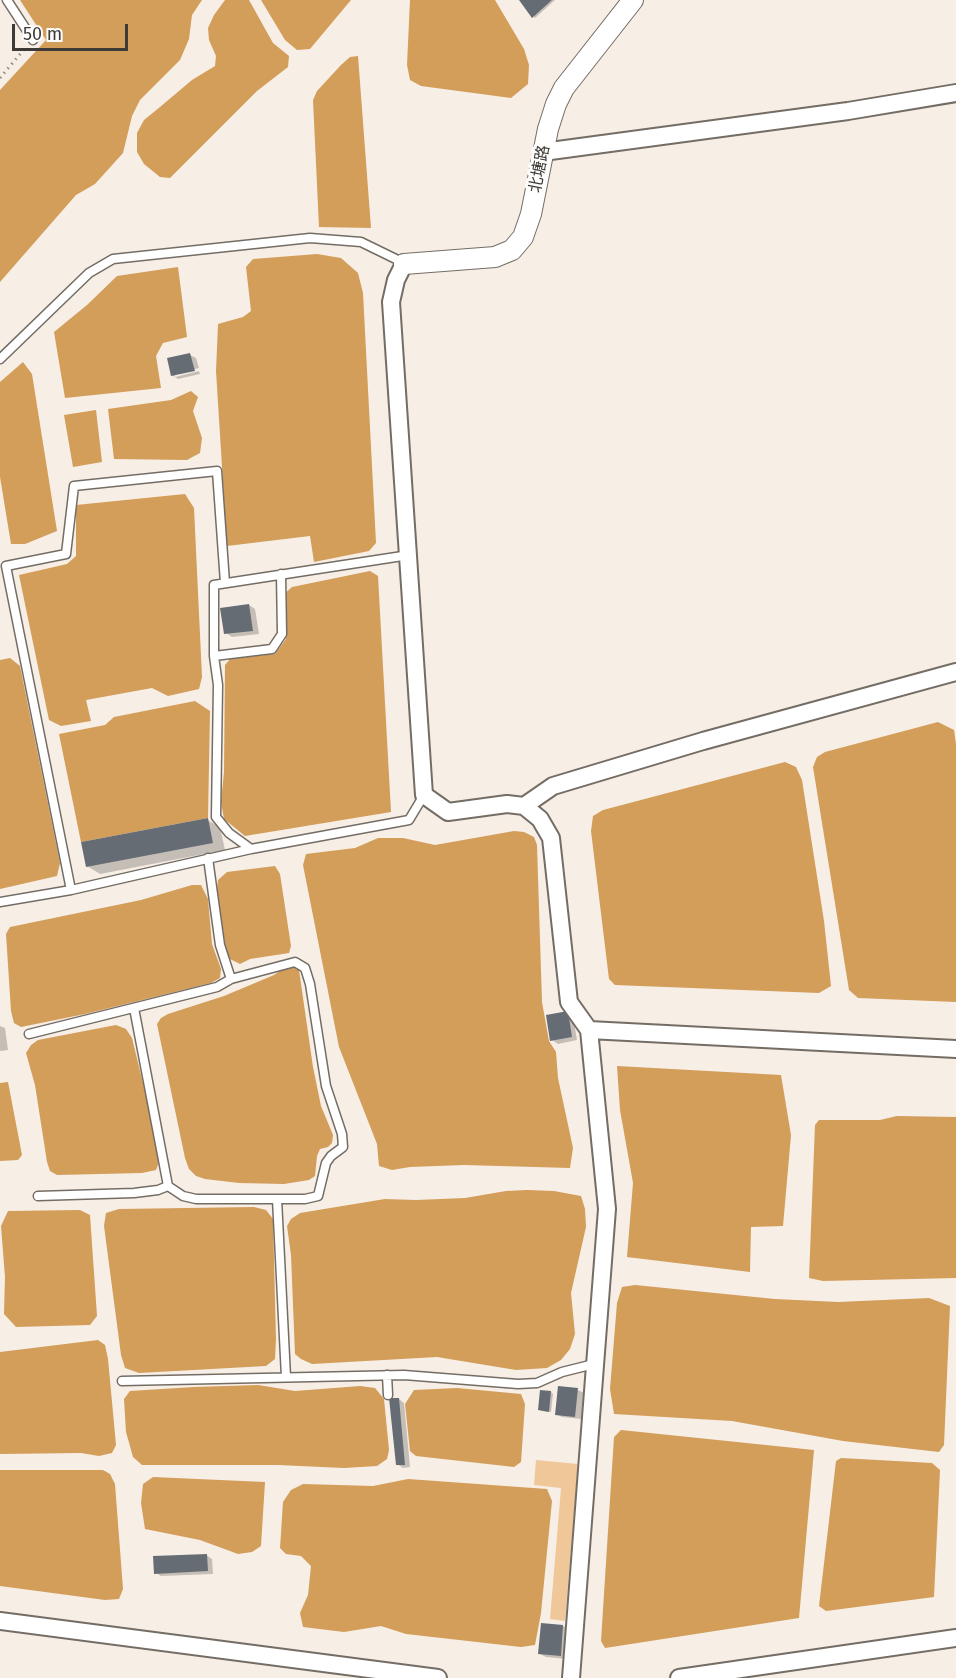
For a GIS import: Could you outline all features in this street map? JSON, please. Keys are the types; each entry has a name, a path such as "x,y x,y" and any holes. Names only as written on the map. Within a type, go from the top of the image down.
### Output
{"street":[{"name":"北塘路","path":"405,264 495,257 512,250 523,237 531,213 543,152 556,104 564,88 633,0"},
{"path":"543,152 848,111 956,93"},
{"path":"405,264 396,280 391,302 424,795 448,812 507,804 524,806 540,819 551,838 569,1002 589,1030 608,1209 571,1678"},
{"path":"524,806 553,786 703,741 956,672"},
{"path":"589,1030 956,1049"},
{"path":"0,1621 438,1678"},
{"path":"679,1678 956,1638"}],"lane":[{"path":"7,0 33,40"},
{"path":"0,359 89,273 113,259 310,238 361,242 405,264"},
{"path":"71,890 6,567 66,554 74,486 217,471 225,583"},
{"path":"251,849 229,833 216,817 218,686 214,656 214,585 409,555"},
{"path":"214,656 272,649 282,634 281,574"},
{"path":"0,902 71,890 251,849 409,820 424,795"},
{"path":"208,858 220,945 231,979"},
{"path":"29,1034 217,987 231,979 295,962 305,968 310,984 326,1086 342,1134 343,1147 326,1163 318,1196 305,1199 196,1199 183,1196 168,1186 134,1008"},
{"path":"38,1196 134,1193 158,1190 168,1186"},
{"path":"277,1199 286,1377"},
{"path":"123,1381 387,1375 435,1376 518,1384 537,1383 562,1372 594,1364"},
{"path":"387,1375 388,1395"}],"path":[{"path":"0,78 33,40"}],"shaded area":[{"path":"20,0 202,0 192,15 189,39 180,60 140,100 132,116 123,153 95,184 76,195 0,282 0,90 46,40"},
{"path":"225,0 249,0 273,43 289,56 288,67 257,91 170,178 160,177 144,164 137,152 137,133 144,120 192,80 215,66 216,56 209,40 208,28"},
{"path":"261,0 351,0 310,49 297,50 285,40"},
{"path":"410,0 495,0 524,49 529,65 528,84 511,98 421,86 410,80 407,65"},
{"path":"358,56 371,228 319,227 313,100 317,91 341,65 350,57"},
{"path":"317,254 341,258 358,273 363,293 376,543 369,551 314,562 310,536 227,546 216,371 218,324 243,317 251,311 246,267 253,259"},
{"path":"178,267 187,337 163,343 156,356 161,388 65,398 54,332 117,276"},
{"path":"23,362 32,374 57,531 25,544 11,544 0,477 0,382"},
{"path":"191,391 198,397 193,411 202,438 200,453 187,460 114,459 108,409 171,400"},
{"path":"96,410 102,462 73,467 64,415"},
{"path":"185,494 194,508 202,677 199,689 168,696 152,688 86,700 91,721 61,726 49,720 19,575 67,564 76,556 76,505"},
{"path":"370,571 378,576 391,812 245,836 224,819 221,802 224,772 225,665 230,659 275,654 286,639 284,594 292,587"},
{"path":"10,658 20,666 60,863 57,876 0,889 0,660"},
{"path":"195,701 210,711 208,818 81,842 59,734 105,725 114,717"},
{"path":"938,722 954,730 956,744 956,1002 858,998 849,990 813,767 817,757 825,752"},
{"path":"785,762 796,767 802,780 824,921 831,986 819,993 615,985 609,979 591,831 593,816 603,810"},
{"path":"514,831 524,832 534,837 537,845 542,1002 549,1041 556,1052 558,1078 573,1148 570,1168 464,1165 392,1170 379,1166 377,1144 339,1047 303,865 306,854 355,848 378,838 403,838 435,845"},
{"path":"275,866 280,874 291,946 289,953 250,959 240,964 230,959 226,950 217,889 218,880 227,872"},
{"path":"192,885 201,885 208,899 212,944 221,969 220,978 211,983 85,1014 21,1027 14,1023 11,1011 6,934 10,927 141,900"},
{"path":"294,967 299,970 313,1067 321,1106 333,1135 332,1143 320,1149 315,1176 309,1180 284,1184 239,1183 196,1176 189,1169 185,1158 157,1024 168,1014 224,996 274,975 284,968"},
{"path":"116,1025 126,1029 132,1038 161,1157 156,1170 142,1173 57,1175 50,1171 47,1162 35,1085 26,1053 38,1040"},
{"path":"617,1066 781,1075 791,1135 783,1226 751,1227 750,1272 627,1257 633,1183 620,1110"},
{"path":"8,1082 22,1155 18,1160 0,1161 0,1083"},
{"path":"897,1116 956,1117 956,1278 823,1281 809,1278 815,1125 819,1120 880,1120"},
{"path":"527,1190 554,1191 581,1196 585,1209 586,1227 571,1293 575,1334 570,1349 561,1360 547,1368 516,1370 437,1357 312,1364 295,1354 291,1255 287,1226 291,1219 300,1213 385,1199 465,1198"},
{"path":"254,1207 266,1210 273,1219 275,1359 266,1366 139,1373 125,1368 121,1355 104,1226 106,1213 119,1209"},
{"path":"80,1210 90,1215 97,1316 90,1325 16,1327 4,1314 5,1277 1,1226 8,1211"},
{"path":"635,1285 775,1299 838,1302 929,1298 950,1306 944,1445 939,1452 843,1441 732,1421 614,1414 610,1389 617,1303 622,1287"},
{"path":"98,1340 105,1345 108,1359 116,1445 112,1453 99,1456 81,1453 0,1454 0,1352"},
{"path":"258,1385 295,1391 360,1386 375,1388 384,1399 389,1450 387,1459 377,1466 344,1468 278,1465 142,1465 133,1457 126,1432 124,1399 130,1391"},
{"path":"457,1388 521,1394 525,1404 521,1462 514,1467 416,1456 410,1451 405,1404 414,1390"},
{"path":"621,1430 814,1450 799,1618 605,1648 601,1641 614,1437"},
{"path":"841,1458 932,1463 940,1470 934,1597 826,1611 819,1606 836,1461"},
{"path":"536,1460 578,1464 565,1621 550,1619 561,1488 534,1485"},
{"path":"0,1470 103,1470 110,1474 115,1484 123,1589 119,1599 105,1600 0,1586"},
{"path":"153,1477 265,1482 261,1546 252,1552 238,1554 200,1540 145,1529 141,1503 143,1484"},
{"path":"408,1479 547,1489 552,1501 541,1613 535,1645 521,1647 406,1634 381,1626 344,1632 303,1627 300,1613 308,1595 311,1566 301,1556 286,1554 280,1548 283,1502 291,1490 303,1484 373,1486"}],"building":[{"path":"519,0 552,0 532,18"},
{"path":"190,353 195,371 171,376 167,358"},
{"path":"249,604 253,631 224,634 220,608"},
{"path":"208,818 213,843 86,867 81,842"},
{"path":"568,1011 572,1037 550,1041 546,1015"},
{"path":"558,1386 578,1388 575,1417 555,1415"},
{"path":"540,1390 551,1391 549,1412 538,1410"},
{"path":"389,1398 399,1398 405,1465 396,1465"},
{"path":"207,1554 208,1571 154,1574 153,1556"},
{"path":"541,1623 563,1625 561,1656 538,1654"}]}
